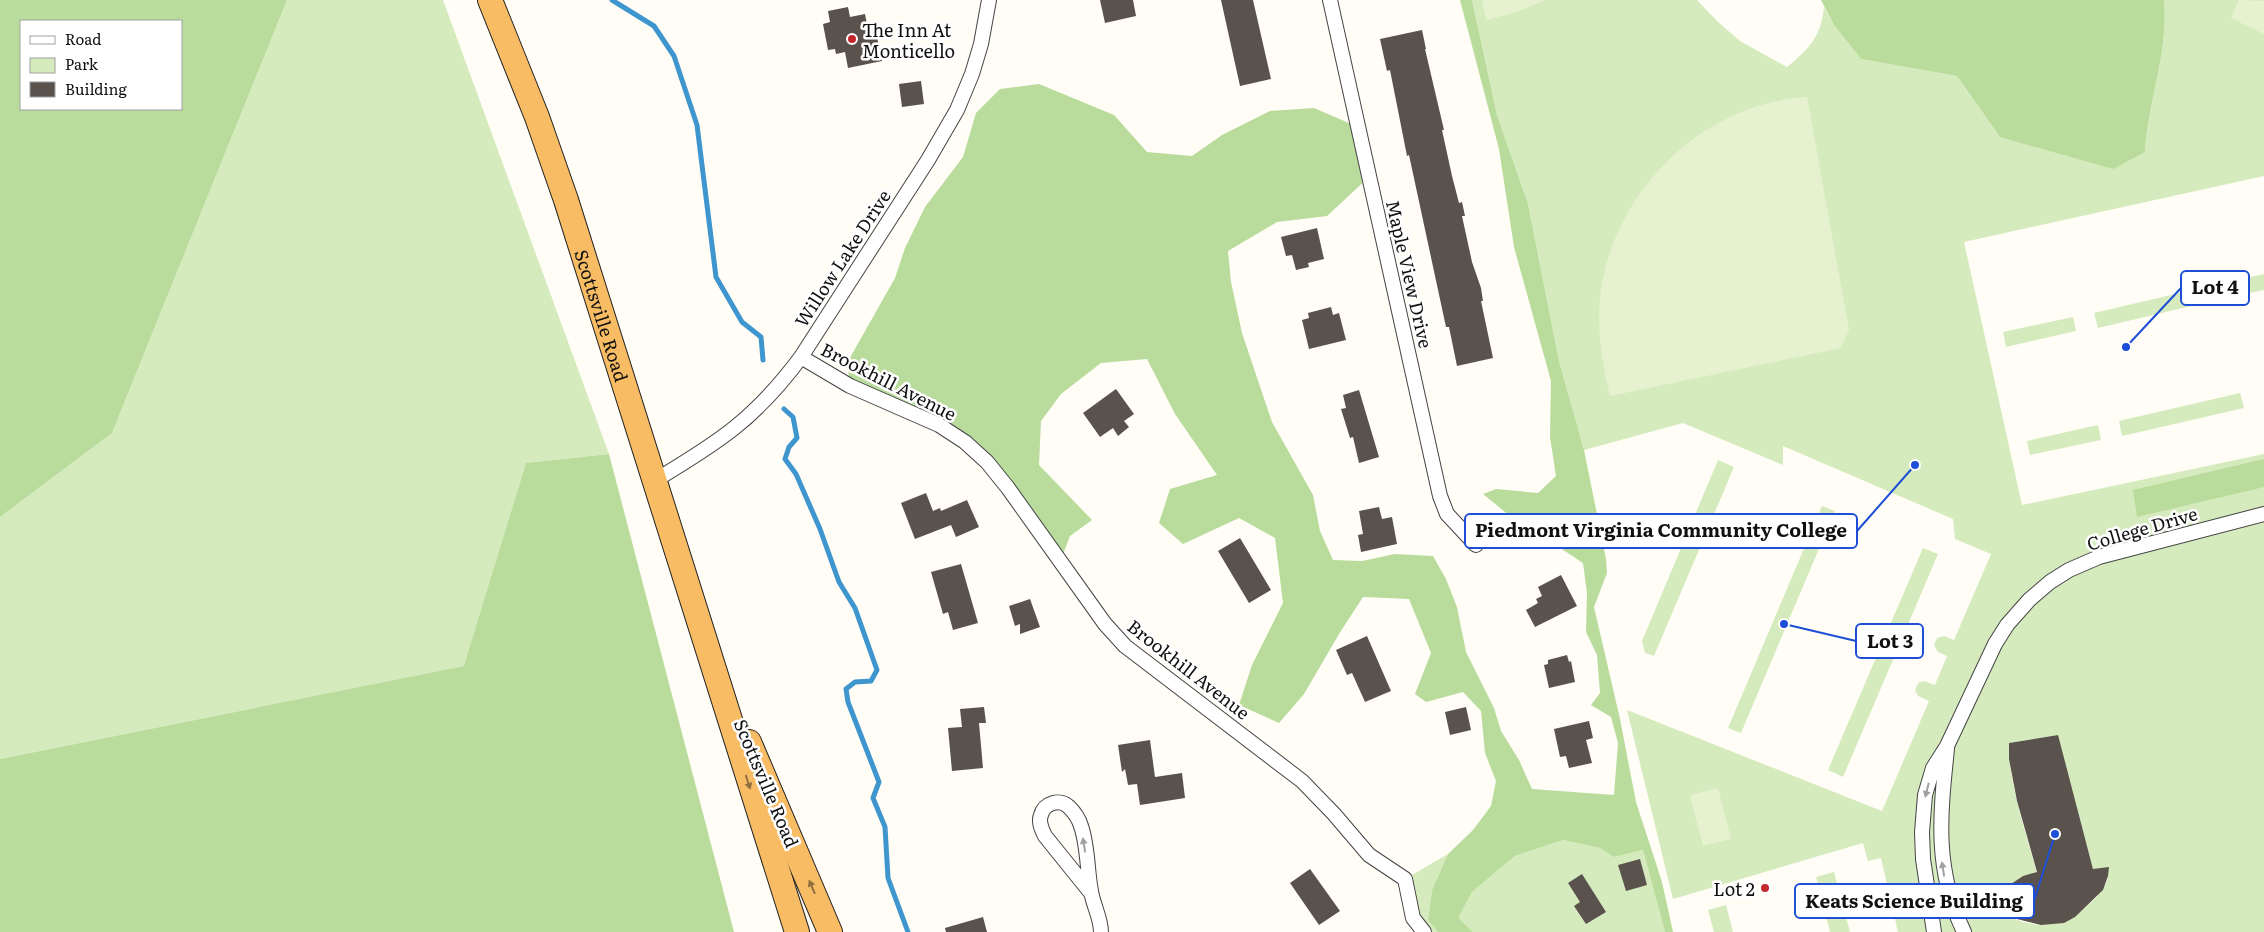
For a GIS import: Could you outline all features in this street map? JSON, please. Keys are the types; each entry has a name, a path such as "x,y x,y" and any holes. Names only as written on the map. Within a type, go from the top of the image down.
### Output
{"highway":[{"name":"Scottsville Road","path":"490,0 537,117 566,200 704,634 740,759 797,932"},
{"name":"Scottsville Road","path":"704,634 830,932"}],"street":[{"name":"Willow Lake Drive","path":"654,481 715,445 738,427 778,387 801,357 928,160 956,110 972,74 981,44 989,0"},
{"name":"Maple View Drive","path":"1330,0 1440,496 1446,514 1476,545"},
{"name":"Brookhill Avenue","path":"801,357 850,386 939,425 965,442 987,462 1008,488 1105,624 1125,646 1302,781 1334,814 1368,855 1405,879 1413,918 1424,932"},
{"name":"College Drive","path":"1934,932 1923,860 1922,832 1926,795 1933,768 1947,746 1999,638 2029,600 2050,582 2069,570 2099,557 2264,514"},
{"name":"College Drive","path":"1947,746 1940,828 1941,853 1951,903 1964,932"},
{"path":"1091,893 1045,836 1041,826 1040,815 1052,803 1061,802 1067,805 1076,815 1082,827 1091,893 1102,932"}],"green space":[{"path":"0,0 287,0 112,433 0,517"},
{"path":"287,0 443,0 609,454 526,463 465,666 0,759 0,517 112,433"},
{"path":"1460,0 1472,0 1497,115 1528,204 1559,361 1584,450 1606,559 1607,573 1594,607 1620,719 1636,802 1662,882 1673,932 1665,932 1643,850 1614,857 1600,848 1563,840 1515,856 1472,892 1458,918 1473,932 1438,932 1428,920 1432,890 1448,854 1473,830 1491,806 1496,781 1485,753 1481,711 1463,692 1426,702 1415,694 1431,653 1409,599 1363,597 1304,694 1279,723 1239,705 1252,665 1283,603 1275,538 1239,518 1183,544 1159,523 1170,489 1217,475 1175,414 1147,359 1101,363 1061,394 1041,421 1039,465 1092,520 1070,536 1060,562 965,442 850,386 847,363 895,278 905,248 925,207 963,157 976,113 1000,89 1039,84 1114,115 1147,152 1192,156 1222,135 1270,111 1314,108 1358,127 1369,177 1327,216 1277,222 1228,251 1231,282 1242,333 1272,422 1313,495 1320,531 1333,560 1362,561 1395,554 1433,556 1446,579 1457,607 1466,652 1494,708 1501,731 1519,760 1532,789 1614,795 1618,743 1611,717 1591,705 1600,693 1597,655 1586,632 1587,593 1583,563 1548,540 1523,546 1510,516 1483,494 1496,489 1538,493 1556,476 1550,437 1551,381 1514,247 1499,149"},
{"path":"1472,0 1697,0 1740,41 1787,67 1813,42 1820,27 1824,7 1834,25 1861,59 1957,76 2000,137 2145,152 2164,38 2164,0 2264,0 2264,176 1964,242 2022,505 2264,454 2264,932 1898,932 1881,858 1868,861 1863,843 1673,899 1627,710 1882,811 1929,701 1918,696 1915,690 1918,683 1924,681 1935,685 1947,656 1938,652 1934,645 1937,638 1944,636 1954,640 1991,554 1955,539 1953,519 1783,446 1783,465 1683,423 1584,450 1559,361 1528,204 1497,115","holes":["2057,735 2093,869 2108,876 2103,888 2081,911 2071,917 2051,924 2040,925 2018,920 2006,913 1991,899 2010,893 2009,886 2023,876 2037,874 2015,793 2009,743"]},
{"path":"1482,0 1545,0 1517,12 1486,20"},
{"path":"1821,0 2164,0 2164,38 2145,152 2113,169 2000,137 1957,76 1861,59 1834,25"},
{"path":"2239,0 2264,1 2264,34 2231,18"},
{"path":"1807,97 1849,330 1841,348 1610,396 1601,347 1599,323 1600,298 1608,260 1622,224 1642,190 1668,161 1698,136 1731,116 1768,103"},
{"path":"2264,274 2264,290 2240,295 2237,280"},
{"path":"2218,284 2221,299 2098,328 2094,313"},
{"path":"2073,317 2076,331 2006,347 2003,332"},
{"path":"2240,393 2244,408 2122,436 2119,421"},
{"path":"2098,425 2101,440 2030,455 2027,441"},
{"path":"609,454 734,932 0,932 0,759 464,666 526,463"},
{"path":"2264,459 2264,487 2137,517 2133,490"},
{"path":"1718,460 1734,467 1654,656 1645,653 1642,641"},
{"path":"1822,506 1835,511 1741,733 1728,728"},
{"path":"1923,548 1938,554 1843,777 1828,770"},
{"path":"1718,788 1731,839 1703,846 1690,795"},
{"path":"1563,840 1600,848 1614,857 1643,850 1665,932 1473,932 1457,918 1472,892 1515,856"},
{"path":"1448,854 1432,890 1428,920 1438,932 1424,932 1405,879"},
{"path":"1834,872 1850,932 1830,932 1816,877"},
{"path":"1726,905 1733,932 1714,932 1708,910"}],"building":[{"path":"1100,0 1133,0 1136,16 1105,23"},
{"path":"1221,0 1253,0 1271,79 1240,86"},
{"name":"The Inn At Monticello","path":"848,7 850,17 865,14 868,29 875,27 882,61 848,68 845,52 836,54 835,49 828,50 823,24 830,22 828,11"},
{"path":"1422,30 1452,176 1459,203 1462,202 1465,216 1462,216 1472,262 1481,288 1483,301 1481,301 1493,358 1457,366 1449,327 1446,327 1409,155 1407,156 1390,70 1387,71 1380,39"},
{"path":"921,81 924,104 902,107 899,84"},
{"path":"1317,228 1324,259 1308,263 1309,267 1296,270 1292,255 1286,256 1281,237"},
{"path":"1331,307 1333,315 1339,313 1346,340 1309,349 1302,320 1309,318 1308,313"},
{"path":"1116,389 1134,414 1124,421 1129,427 1118,436 1113,428 1100,437 1083,413"},
{"path":"1359,390 1379,457 1359,463 1353,437 1350,438 1341,409 1346,408 1343,395"},
{"path":"926,493 933,511 940,508 941,511 967,500 979,527 956,537 951,525 915,539 901,503"},
{"path":"1379,507 1382,519 1392,517 1397,544 1361,552 1358,535 1363,534 1359,511"},
{"path":"1240,538 1271,590 1249,603 1218,551"},
{"path":"961,564 978,623 953,630 948,612 943,614 931,572"},
{"path":"1561,575 1577,606 1535,627 1526,610 1538,603 1536,599 1542,596 1538,587"},
{"path":"1030,599 1040,627 1020,634 1020,624 1015,626 1009,606"},
{"path":"1367,636 1391,691 1365,702 1352,673 1347,675 1336,650"},
{"path":"1567,655 1569,662 1571,661 1575,682 1549,688 1544,665 1548,664 1548,660"},
{"path":"984,707 986,723 979,723 983,768 952,771 948,728 962,727 960,709"},
{"path":"1466,707 1471,730 1450,735 1445,712"},
{"path":"1589,721 1593,738 1586,740 1592,763 1569,768 1566,756 1560,757 1554,729"},
{"path":"2058,735 2093,869 2109,867 2103,890 2075,917 2064,923 2041,925 2013,918 2006,914 1992,898 2010,893 2008,886 2023,876 2037,872 2017,801 2009,759 2009,743"},
{"path":"1150,740 1155,777 1182,773 1185,798 1140,805 1137,784 1128,785 1125,769 1122,772 1118,745"},
{"path":"1640,859 1647,885 1626,891 1618,865"},
{"path":"1310,869 1340,911 1319,925 1290,883"},
{"path":"1582,874 1606,912 1586,924 1574,906 1580,902 1568,883"},
{"path":"983,917 987,932 946,932 945,928"}],"waterway":[{"path":"612,0 654,26 674,56 697,125 716,277 742,322 761,337 763,360"},
{"path":"784,409 793,417 797,438 789,447 785,459 796,474 820,529 839,582 855,608 877,670 871,681 855,682 846,689 848,702 879,782 873,798 885,827 888,878 908,932"}],"place":[{"name":"The Inn At Monticello","path":"852,39"},
{"name":"Lot 4","path":"2126,347"},
{"name":"Piedmont Virginia Community College","path":"1915,465"},
{"name":"Lot 3","path":"1784,624"},
{"name":"Keats Science Building","path":"2055,834"},
{"name":"Lot 2","path":"1765,888"}]}
